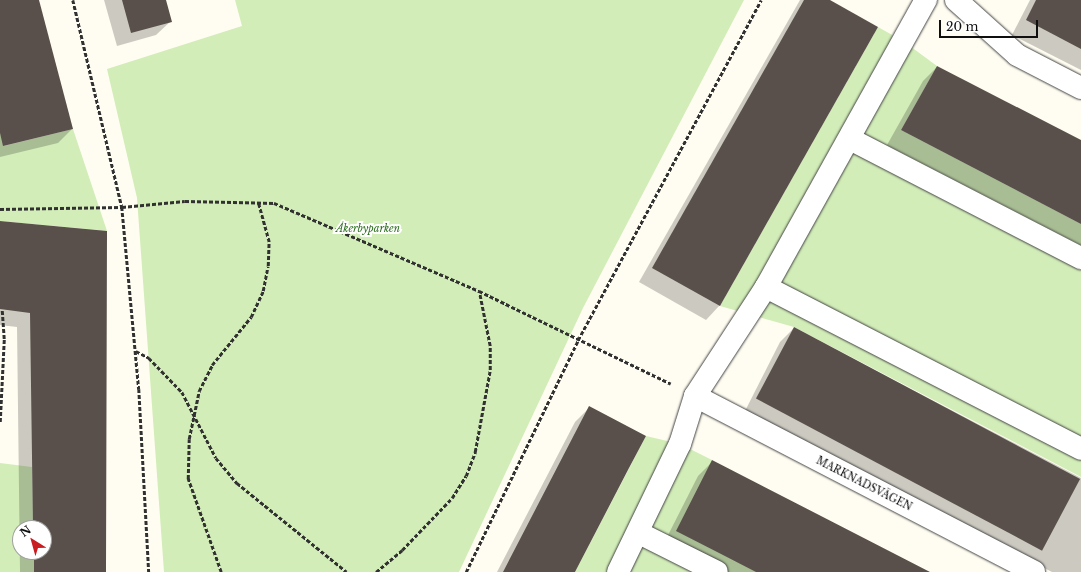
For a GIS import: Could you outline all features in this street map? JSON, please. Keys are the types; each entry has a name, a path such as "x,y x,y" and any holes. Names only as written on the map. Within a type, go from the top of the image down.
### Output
{"street":[{"path":"618,572 639,533 680,444 695,396 766,287 850,139 926,0"},
{"path":"956,0 1017,55 1081,88"},
{"path":"850,139 1081,258"},
{"path":"766,287 1081,449"},
{"name":"MARKNADSVÄGEN","path":"695,396 1034,572"},
{"path":"639,533 717,572"}],"path":[{"path":"73,0 122,207 136,351 149,572"},
{"path":"466,572 578,340 761,0"},
{"path":"0,209 122,207 185,201 274,203 479,291 695,396"},
{"path":"221,572 188,479 188,457 193,412 199,390 212,365 251,317 263,291 268,266 269,242 258,202"},
{"path":"376,572 402,550 452,498 470,464 481,425 490,370 490,346 479,291"},
{"path":"0,422 4,339 2,309"},
{"path":"0,341 4,339"},
{"path":"136,351 149,358 182,392 216,458 237,483 347,572"}],"green space":[{"name":"Åkerbyparken","path":"235,0 744,0 583,308 459,572 164,572 137,198 107,69 242,26"},
{"path":"878,27 903,41 937,66 901,130 1081,224 1081,477 794,327 720,306"},
{"path":"73,129 107,231 0,221 0,133 4,146"},
{"path":"646,436 680,444 712,460 756,572 575,572"},
{"path":"0,463 32,467 33,520 12,520 12,560 34,560 34,572 0,572"}],"building":[{"path":"0,0 39,0 73,129 3,146 0,133"},
{"path":"122,0 166,0 172,22 131,33"},
{"path":"804,0 830,0 878,27 720,306 652,268"},
{"path":"1036,0 1081,0 1081,49 1026,20"},
{"path":"937,66 1081,140 1081,224 901,130"},
{"path":"0,221 107,231 106,572 34,572 34,560 52,560 52,520 33,520 30,313 0,309"},
{"path":"794,327 1080,479 1042,551 756,399"},
{"path":"589,406 646,436 575,572 503,572"},
{"path":"712,460 930,572 756,572 676,531"}]}
